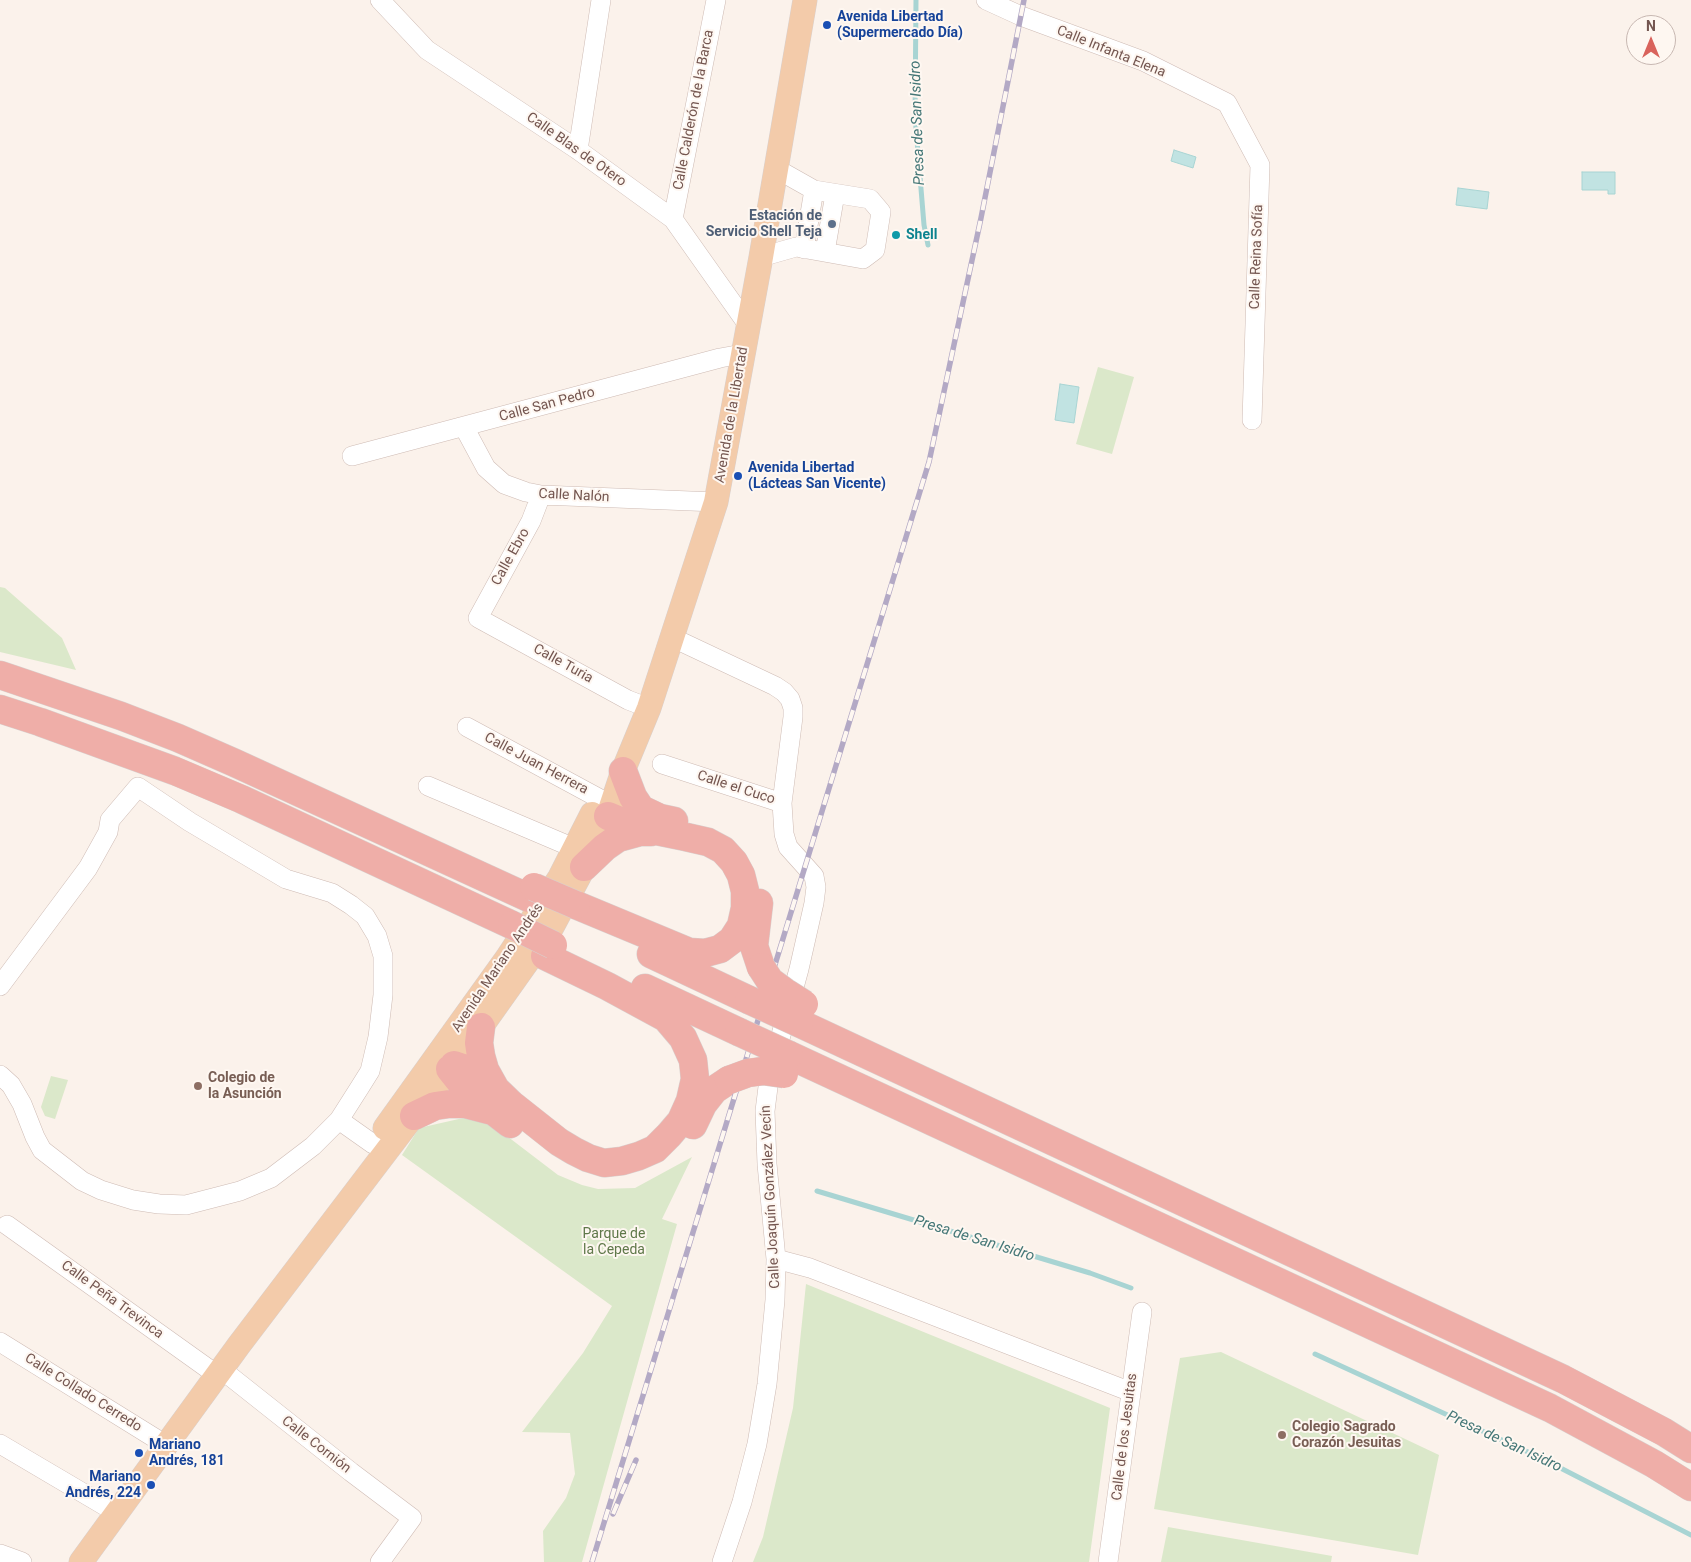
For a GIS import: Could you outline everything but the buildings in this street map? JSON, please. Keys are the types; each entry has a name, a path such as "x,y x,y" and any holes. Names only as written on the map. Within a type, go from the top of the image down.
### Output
{"highway":[{"path":"0,675 68,697 161,732 343,811 452,853 573,911 749,1000 801,1013 1090,1158 1563,1379 1664,1432 1691,1449"},
{"path":"0,709 175,771 241,799 508,939 549,950 739,1032 810,1082 954,1145 1115,1205 1550,1408 1602,1435 1691,1487"},
{"path":"573,911 689,952 705,953 720,949 732,940 741,926 744,908 744,891 741,875 734,862 723,850 708,842 660,825 641,809 633,797 607,801"},
{"path":"607,801 632,826 660,825 718,831 734,842 748,857 757,874 760,891 754,946 761,968 770,980 785,992 801,1013"},
{"path":"579,857 605,847 618,838 660,825"},
{"path":"414,1116 435,1106 449,1104 478,1106 494,1100 511,1104 559,1142 574,1151 604,1163 640,1156 655,1149 669,1136 681,1120 690,1101 694,1079 693,1060 683,1038 666,1018 607,986 549,950"},
{"path":"481,1027 479,1043 481,1056 494,1100"},
{"path":"451,1066 469,1070 484,1078 494,1100 558,1161 593,1175 611,1177 632,1174 651,1166 668,1154 684,1140 703,1104 714,1090 729,1080 748,1072 763,1071 786,1064"}],"main road":[{"name":"Avenida de la Libertad","path":"607,801 649,708 716,502 761,257 805,0"},
{"name":"Avenida Mariano Andrés","path":"81,1562 239,1345 481,1027 552,927 579,857 607,801"},
{"name":"Avenida Mariano Andrés","path":"239,1345 299,1243 421,1079 508,939 579,857"},
{"path":"421,1079 451,1066 450,1052 509,967 508,939"},
{"name":"Avenida Mariano Andrés","path":"300,1266 312,1239 373,1156 373,1144"}],"street":[{"name":"Calle Blas de Otero","path":"380,0 426,50 578,150 673,220 748,324"},
{"path":"578,150 601,0"},
{"name":"Calle Calderón de la Barca","path":"673,220 716,0"},
{"name":"Calle Infanta Elena","path":"986,0 1021,16 1142,61 1227,103"},
{"name":"Calle Reina Sofía","path":"1227,103 1260,165 1252,420"},
{"path":"761,257 796,248 863,259 875,250 882,212 870,199 814,190 775,168"},
{"path":"804,249 814,190"},
{"path":"825,252 835,194"},
{"name":"Calle San Pedro","path":"352,456 742,354"},
{"name":"Calle Nalón","path":"464,427 486,468 504,484 526,492 541,495 716,502"},
{"name":"Calle Ebro","path":"478,618 531,521 541,495"},
{"name":"Calle Turia","path":"478,618 628,700 649,708"},
{"name":"Calle el Cuco","path":"662,764 782,802 793,717 790,698 775,686 671,637"},
{"name":"Calle Juan Herrera","path":"467,727 607,801"},
{"path":"428,786 579,857"},
{"path":"0,986 88,868 108,832 110,820 138,787 190,822 286,879 332,893 351,904 365,916 377,936 383,956 378,1036 370,1071 339,1120 308,1150 271,1178 240,1192 211,1200 186,1204 159,1204 132,1200 101,1190 82,1181 42,1150 12,1085 0,1075"},
{"name":"Calle Joaquín González Vecín","path":"722,1562 747,1483 757,1444 768,1384 775,1300 776,1259 765,1111 769,1079 799,969 816,886 814,876 788,847 784,834 782,802"},
{"path":"339,1120 373,1144"},
{"name":"Calle Peña Trevinca","path":"7,1225 219,1372"},
{"path":"776,1259 810,1268 1131,1392"},
{"name":"Calle de los Jesuitas","path":"1108,1562 1142,1312"},
{"name":"Calle Collado Cerredo","path":"0,1342 166,1445"},
{"name":"Calle Cornión","path":"219,1372 412,1518 380,1562"},
{"path":"0,1444 116,1513"},
{"path":"0,1554 22,1562"}],"green space":[{"path":"1098,367 1134,377 1112,454 1076,444"},
{"path":"0,587 5,588 62,638 76,670 0,652"},
{"path":"51,1076 68,1080 55,1119 45,1116 41,1107"},
{"name":"Parque de la Cepeda","path":"472,1116 499,1130 558,1175 582,1185 598,1189 635,1188 692,1157 662,1219 677,1224 582,1562 544,1562 543,1531 566,1498 575,1474 570,1433 522,1432 583,1353 612,1306 402,1155 419,1128"},
{"path":"806,1284 1110,1408 1089,1562 753,1562 763,1537 793,1408"},
{"path":"1221,1352 1439,1455 1418,1555 1154,1509 1180,1358"},
{"path":"1168,1527 1332,1556 1331,1562 1161,1562"}],"water":[{"path":"1174,150 1196,157 1193,168 1171,161"},
{"path":"1582,172 1615,172 1615,194 1608,194 1608,190 1582,190"},
{"path":"1458,188 1489,192 1487,209 1456,205"},
{"path":"1060,384 1079,387 1074,423 1055,420"}],"waterway":[{"name":"Presa de San Isidro","path":"916,0 915,116 924,225 928,245"},
{"name":"Presa de San Isidro","path":"817,1191 1090,1273 1131,1288"},
{"name":"Presa de San Isidro","path":"1315,1354 1541,1458 1691,1535"}],"railway":[{"path":"592,1562 929,462 981,218 1024,0"},
{"path":"613,1514 636,1460"}],"place":[{"name":"Avenida Libertad (Supermercado Día)","path":"827,25"},
{"name":"Estación de Servicio Shell Teja","path":"832,224"},
{"name":"Shell","path":"896,235"},
{"name":"Avenida Libertad (Lácteas San Vicente)","path":"738,476"},
{"name":"Colegio de la Asunción","path":"198,1086"},
{"name":"Colegio Sagrado Corazón Jesuitas","path":"1282,1435"},
{"name":"Mariano Andrés, 181","path":"139,1453"},
{"name":"Mariano Andrés, 224","path":"151,1485"}]}
